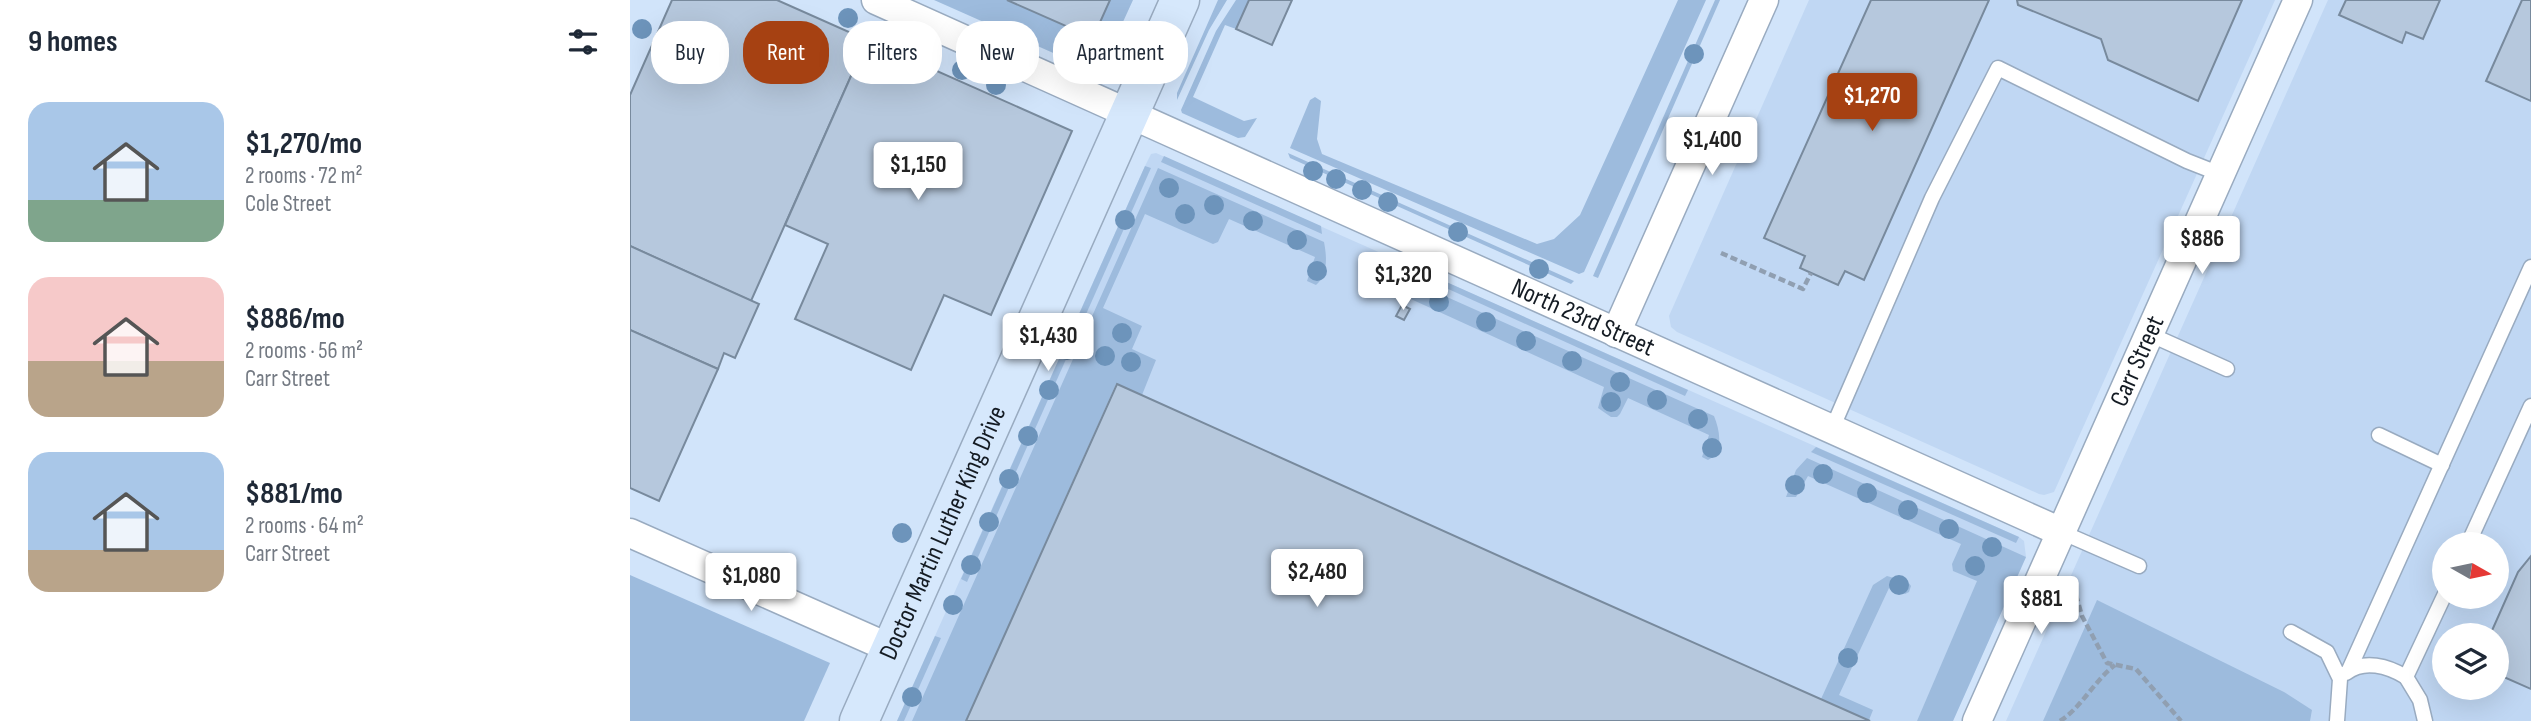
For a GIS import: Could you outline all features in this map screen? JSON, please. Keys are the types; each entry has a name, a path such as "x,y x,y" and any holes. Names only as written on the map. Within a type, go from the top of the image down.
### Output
{"main road":[{"name":"Doctor Martin Luther King Drive","path":"859,721 1180,0"}],"street":[{"name":"North 23rd Street","path":"876,0 2061,532"},
{"path":"1616,333 1764,0"},
{"name":"Carr Street","path":"1977,721 2298,0"},
{"path":"630,533 892,649"}],"lane":[{"path":"1832,429 1932,198 1998,68 2187,161 2220,174"},
{"path":"2337,721 2344,674 2531,267"},
{"path":"2149,334 2227,369"},
{"path":"2473,532 2531,406"},
{"path":"2379,435 2442,465"},
{"path":"2061,532 2138,565"},
{"path":"2406,677 2438,609"},
{"path":"2291,632 2327,652 2344,674"},
{"path":"2344,674 2374,665 2386,666 2406,677 2420,700 2425,721"}],"path":[{"path":"1721,253 1803,289 1811,272"},
{"path":"2076,595 2082,616 2107,663 2136,669 2180,721"},
{"path":"2060,721 2069,715 2115,665"}],"shaded area":[{"path":"934,0 1007,0 1054,21 1053,53 1039,47 1039,21 981,21"},
{"path":"1110,0 1133,0 1123,21 1100,21"},
{"path":"1218,0 1227,0 1209,30 1188,76 1188,68"},
{"path":"1236,0 1249,0 1236,29 1225,25 1193,97 1244,121 1257,118 1245,137 1238,138 1182,113 1181,110 1216,31"},
{"path":"1678,0 1706,0 1584,272 1579,274 1290,148 1310,100 1315,97 1321,101 1317,139 1322,154 1537,244 1554,239 1580,215"},
{"path":"1715,0 1720,0 1598,278 1593,276"},
{"path":"1809,0 2275,0 2054,492 2039,494 1671,327 1669,316"},
{"path":"2328,0 2531,0 2531,721 2006,721"},
{"path":"1181,84 1184,84 1177,100"},
{"path":"1156,153 2019,537 2024,541 2026,557 1953,721 897,721 1145,166 1151,154"},
{"path":"1288,153 1574,281 1571,284 1290,158"},
{"path":"1164,156 1321,226 1322,234 1161,162"},
{"path":"1145,166 1151,168 967,582 961,579"},
{"path":"1158,168 1324,242 1326,260 1323,276 1316,285 1307,281 1315,257 1229,219 1218,242 1213,244 1145,214 1103,308 1142,326 1132,349 1156,360 1142,395 1116,384 966,721 912,721"},
{"path":"1442,280 1688,390 1685,396 1435,283"},
{"path":"1420,285 1714,416 1719,434 1717,451 1708,460 1702,457 1709,435 1628,398 1620,414 1611,417 1598,408 1604,387 1402,295"},
{"path":"1816,447 2019,537 2016,543 1811,452"},
{"path":"1807,458 2026,557 1953,721 1917,721 1977,581 1953,571 1952,564 1961,544 1808,476 1796,497 1786,497 1796,470"},
{"path":"630,575 830,663 804,721 630,721"},
{"path":"1887,576 1908,582 1911,586 1909,592 1905,594 1889,588 1839,695 1873,710 1869,720 1821,699 1873,585"},
{"path":"2097,600 2284,692 2312,710 2310,721 2043,721"},
{"path":"935,636 941,638 904,721 897,721"}],"building":[{"path":"672,0 777,0 824,21 743,21 743,84 829,84 829,23 843,29 843,84 847,84 751,301 630,246 630,95 651,48 651,84 729,84 729,21 663,21"},
{"path":"1007,0 1110,0 1101,21 1055,21"},
{"path":"1249,0 1292,0 1272,45 1236,29"},
{"path":"1871,0 1989,0 1864,280 1845,271 1838,285 1800,268 1805,256 1764,238"},
{"path":"2017,0 2242,0 2198,101 2108,60 2101,39 2018,5"},
{"path":"2346,0 2440,0 2423,39 2406,32 2402,43 2339,15"},
{"path":"2522,0 2531,0 2531,101 2486,81"},
{"path":"942,73 956,80 956,84 966,84 1072,131 991,315 944,295 911,370 795,319 828,244 785,225 847,84 942,84"},
{"path":"630,246 759,304 735,358 724,353 718,369 630,330"},
{"path":"1402,305 1410,309 1404,320 1396,316"},
{"path":"630,330 718,369 659,501 630,488"},
{"path":"1117,384 1537,573 1870,721 966,721"},
{"path":"2531,556 2531,689 2509,679 2509,623 2495,623 2502,609 2510,609 2510,590 2518,572"}]}
